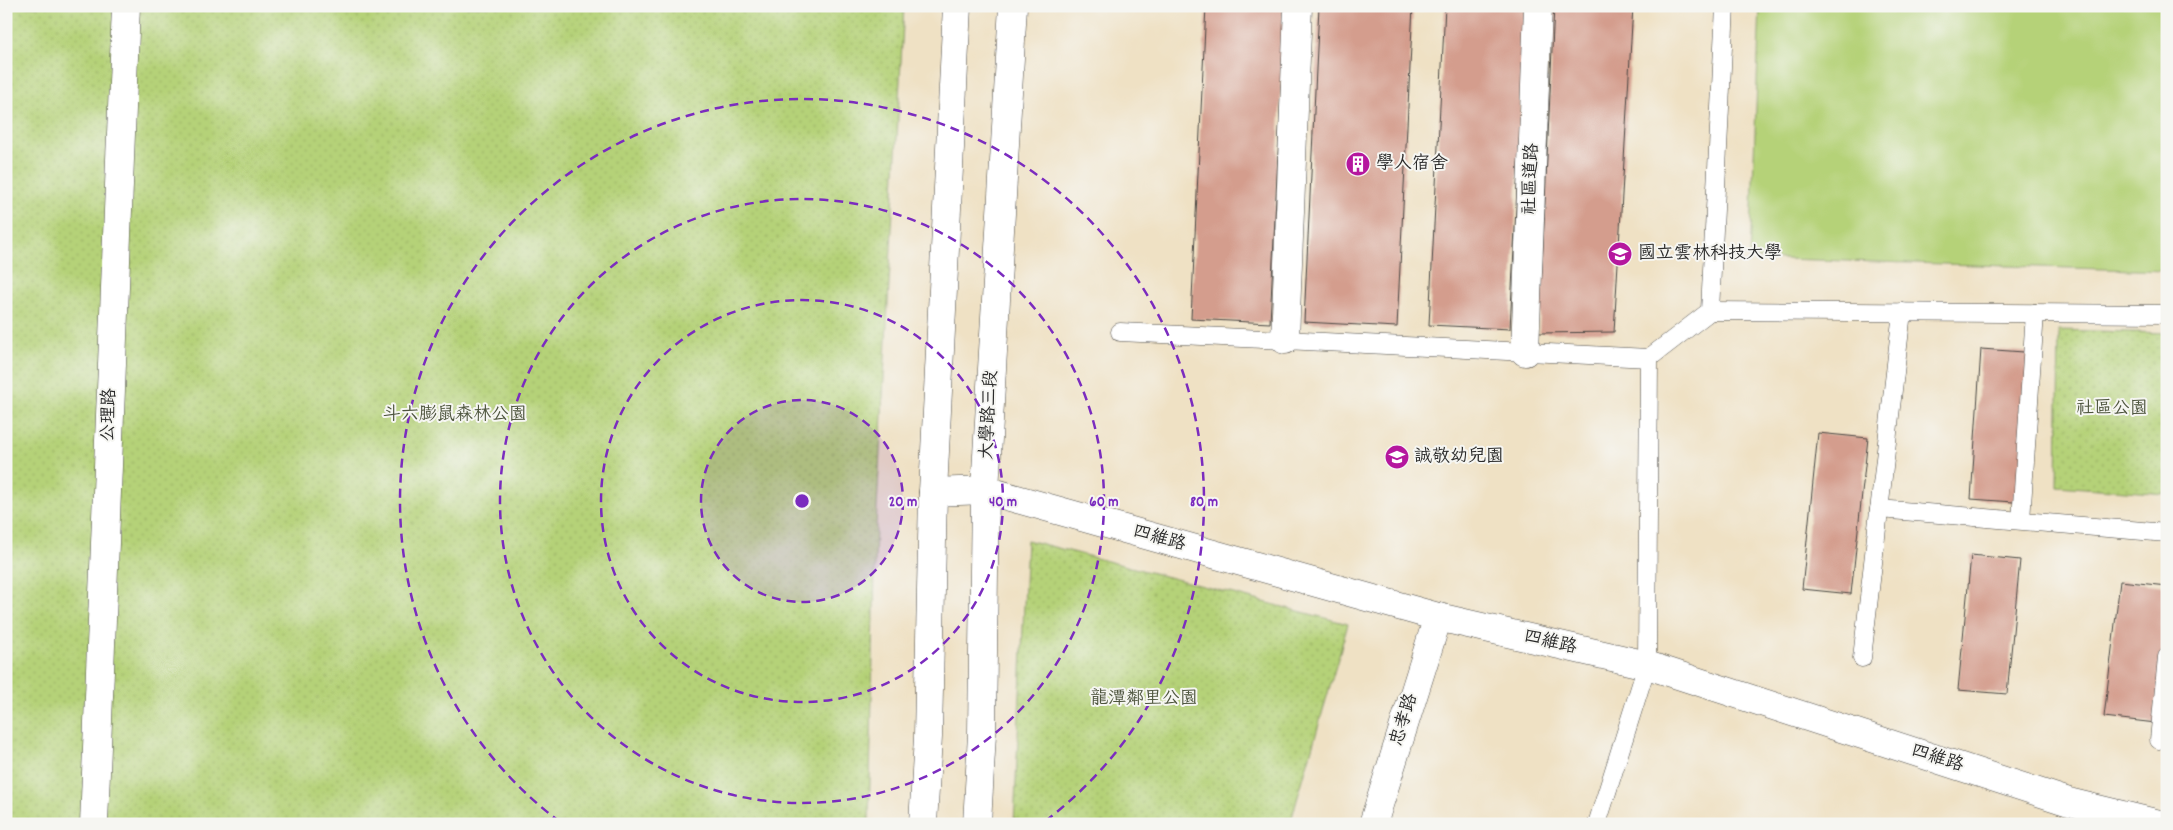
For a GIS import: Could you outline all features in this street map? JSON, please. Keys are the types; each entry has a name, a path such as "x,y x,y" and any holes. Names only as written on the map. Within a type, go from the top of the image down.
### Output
{"street":[{"name":"公理路","path":"94,824 126,6"},
{"path":"923,824 928,737 933,492 957,6"},
{"name":"大學路三段","path":"977,824 982,734 985,490 1013,6"},
{"path":"1285,340 1298,6"},
{"name":"社區道路","path":"1526,352 1538,6"},
{"name":"四維路","path":"933,492 985,490 1438,617 1647,665 2066,813 2160,824"},
{"name":"忠孝路","path":"1373,824 1438,617"}],"lane":[{"path":"1710,311 1725,6"},
{"path":"1120,332 1649,358 1710,311 2167,314"},
{"path":"1862,658 1902,312"},
{"path":"2021,520 2035,313"},
{"path":"1597,824 1647,665 1649,358"},
{"path":"1879,509 2167,532"},
{"path":"2159,740 2167,657"}],"green space":[{"name":"斗六膨鼠森林公園","path":"6,6 904,6 876,526 869,824 6,824"},
{"path":"1760,6 2167,6 2167,271 1750,258"},
{"name":"社區公園","path":"2059,330 2167,333 2167,494 2057,486"},
{"name":"龍潭鄰里公園","path":"1027,540 1348,624 1290,824 1014,824"}],"building":[{"path":"1206,6 1285,6 1270,323 1191,319"},
{"name":"學人宿舍","path":"1319,6 1413,6 1397,327 1304,322"},
{"name":"學人宿舍","path":"1445,6 1526,6 1510,329 1429,325"},
{"path":"1554,6 1633,6 1614,332 1539,333"},
{"path":"1981,349 2038,353 2027,503 1971,499"},
{"path":"1818,433 1868,438 1851,594 1802,589"},
{"path":"1971,555 2020,560 2007,694 1958,690"},
{"path":"2120,581 2167,586 2167,633 2156,723 2104,717"}],"place":[{"name":"學人宿舍","path":"1358,164"},
{"name":"國立雲林科技大學","path":"1620,254"},
{"name":"誠敬幼兒園","path":"1397,457"}]}
